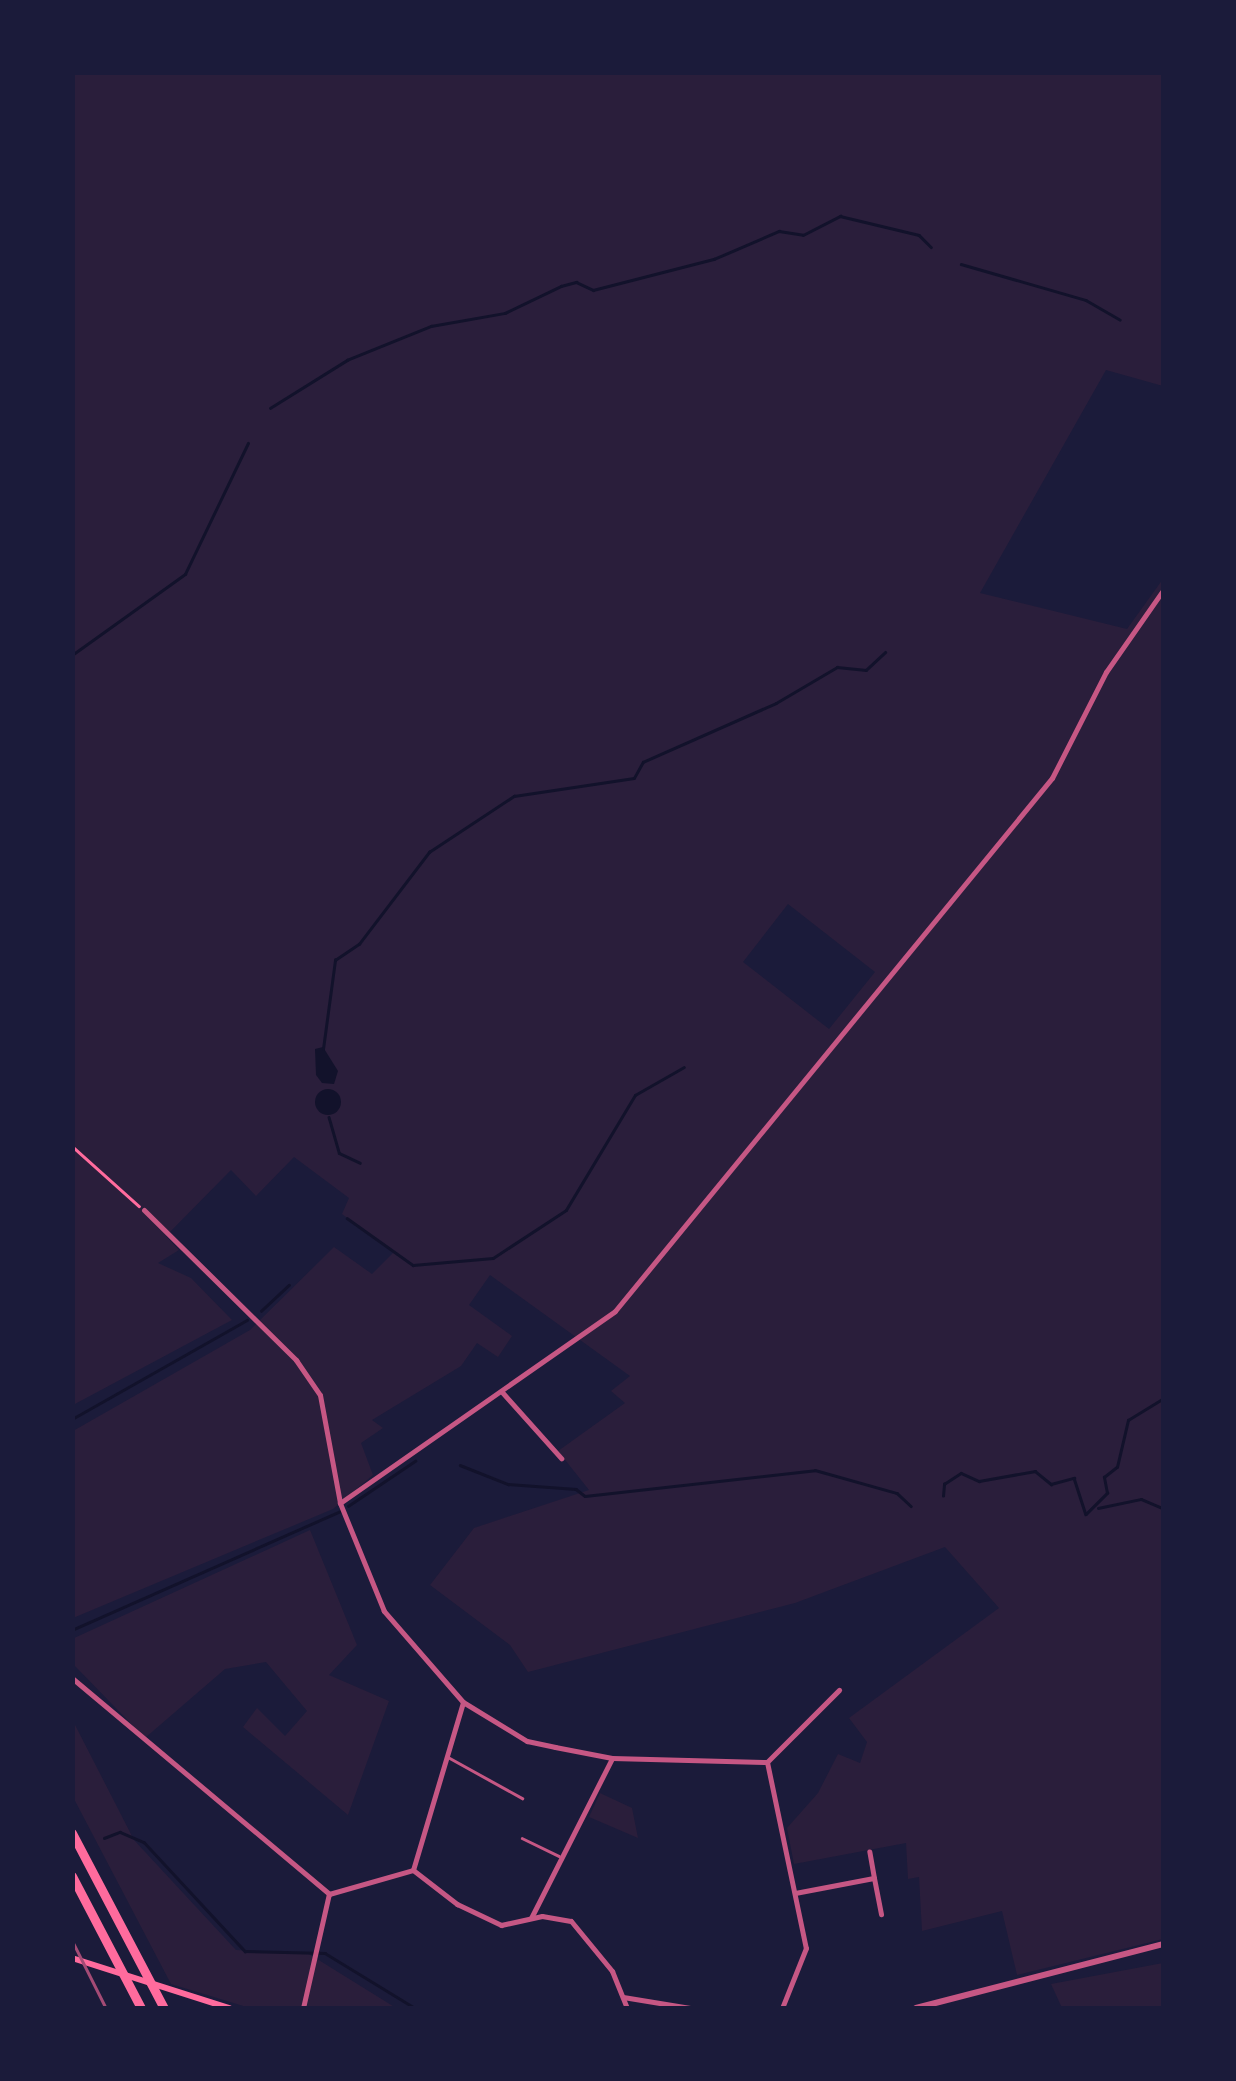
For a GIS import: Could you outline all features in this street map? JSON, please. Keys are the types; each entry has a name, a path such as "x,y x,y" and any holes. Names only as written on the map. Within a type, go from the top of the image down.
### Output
{"highway":[{"path":"72,1833 164,2008"},
{"path":"72,1876 140,2005"}],"main road":[{"path":"72,1958 229,2008"}],"street":[{"path":"340,1503 615,1311 1052,778 1128,638 1164,589"},
{"path":"144,1210 296,1360 320,1394 340,1503 384,1610 462,1702 527,1741 612,1758 767,1762 839,1690"},
{"path":"502,1392 562,1458"},
{"path":"72,1678 329,1894"},
{"path":"413,1870 462,1702"},
{"path":"532,1918 612,1758"},
{"path":"767,1762 806,1948 782,2008"},
{"path":"869,1851 882,1914"},
{"path":"329,1894 413,1870"},
{"path":"413,1870 457,1904 502,1925 555,1916 586,1934 626,2008"},
{"path":"794,1893 874,1878"},
{"path":"303,2008 329,1894"},
{"path":"916,2008 1164,1944"},
{"path":"622,1997 690,2008"}],"lane":[{"path":"446,1757 522,1798"},
{"path":"522,1838 560,1857"}],"path":[{"path":"72,1146 144,1210"}],"shaded area":[{"path":"73,73 1163,73 1163,386 1106,370 980,593 1127,629 1163,579 1163,1939 1017,1975 1002,1911 922,1931 919,1877 908,1879 906,1843 794,1864 787,1828 818,1793 838,1754 860,1763 867,1742 849,1718 999,1608 945,1547 795,1603 528,1672 510,1645 430,1585 474,1528 589,1490 558,1451 625,1403 611,1391 630,1376 490,1275 469,1305 512,1336 498,1357 477,1343 461,1366 372,1420 383,1428 361,1443 373,1475 333,1509 73,1618 73,1431 250,1330 334,1247 372,1274 394,1252 342,1214 349,1198 294,1157 256,1196 231,1170 166,1236 179,1250 158,1263 191,1278 232,1320 73,1405","holes":["788,904 875,972 829,1029 743,962"]},
{"path":"323,1047 338,1071 334,1084 322,1083 316,1075 315,1049"},
{"path":"328,1089 337,1093 341,1102 337,1111 328,1115 319,1111 315,1102 319,1093"},
{"path":"310,1530 357,1645 329,1675 389,1701 348,1815 243,1727 257,1708 285,1736 307,1711 266,1662 225,1669 145,1738 73,1664 72,1639"},
{"path":"72,1719 134,1840 236,1950 309,1954 396,2008 250,2008 171,1984 73,1797"},
{"path":"600,1793 632,1808 638,1838 589,1817"},
{"path":"1163,1963 1163,2008 1062,2008 1051,1984"}],"waterway":[{"path":"270,408 347,360 431,326 505,313 576,282 593,290 714,259 779,231 803,235 840,216 919,235 931,247"},
{"path":"961,264 1086,300 1120,320"},
{"path":"72,655 185,574 248,443"},
{"path":"323,1049 335,960 359,944 429,852 514,796 634,778 643,762 776,703 837,667 866,670 885,652"},
{"path":"347,1218 413,1265 493,1258 566,1210 635,1095 684,1067"},
{"path":"329,1117 339,1153 360,1163"},
{"path":"261,1311 289,1285"},
{"path":"72,1419 247,1320"},
{"path":"943,1496 944,1484 961,1473 979,1481 1035,1471 1051,1484 1074,1478 1086,1514 1107,1493 1104,1477 1117,1467 1128,1420 1164,1398"},
{"path":"348,1506 415,1461"},
{"path":"460,1465 508,1484 576,1489 585,1496 815,1470 897,1493 911,1506"},
{"path":"1098,1508 1141,1499 1164,1509"},
{"path":"72,1630 340,1511"},
{"path":"104,1838 120,1832 144,1842 245,1951 325,1953 415,2008"}],"railway":[{"path":"72,1940 106,2008"}]}
